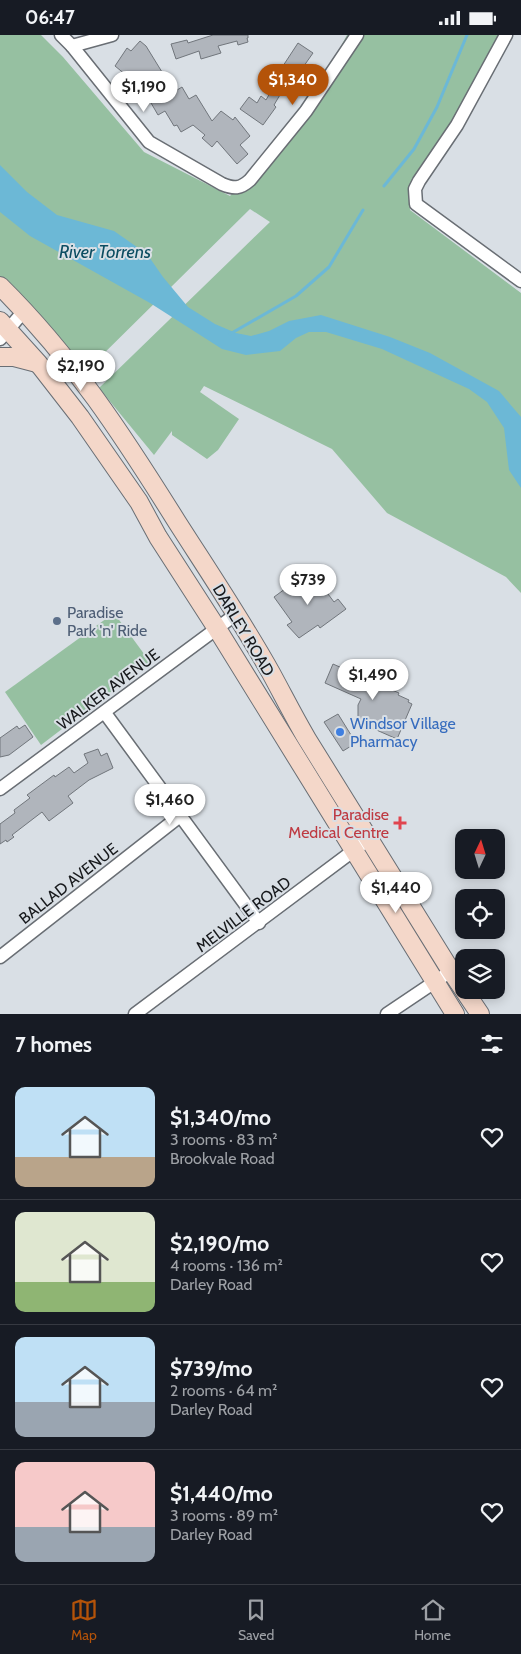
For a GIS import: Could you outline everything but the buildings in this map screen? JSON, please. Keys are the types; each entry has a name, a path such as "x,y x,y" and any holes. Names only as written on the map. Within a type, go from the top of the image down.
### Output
{"main road":[{"name":"DARLEY ROAD","path":"0,286 77,372 141,463 271,673 294,717 369,839 480,1014"},
{"name":"DARLEY ROAD","path":"2,329 38,363 80,417 139,502 158,537 216,627 455,1014"},
{"path":"0,357 14,357 38,363"}],"street":[{"path":"60,35 72,46 150,142 222,184 233,188 242,187 250,180 294,127 357,35"},
{"path":"72,46 112,35"},
{"path":"506,35 457,125 415,189 416,204 521,281"},
{"path":"2,329 24,311"},
{"name":"WALKER AVENUE","path":"0,789 105,713 216,627 235,615"},
{"path":"105,713 259,923"},
{"name":"BALLAD AVENUE","path":"0,957 180,816"},
{"name":"MELVILLE ROAD","path":"135,1014 369,839"},
{"path":"387,1014 451,971"}],"green space":[{"path":"0,35 41,35 63,57 144,152 230,196 306,111 347,35 499,35 452,121 410,190 409,197 410,210 521,293 521,593 506,577 387,513 332,449 204,386 200,392 239,419 218,450 207,459 172,435 172,431 154,455 99,388 270,222 250,209 84,373 0,276"},
{"path":"114,613 150,662 41,745 5,692"}],"water":[{"name":"River Torrens","path":"0,165 27,192 57,215 114,231 147,254 188,307 215,324 236,333 251,336 269,331 289,321 321,315 390,337 430,353 499,391 521,417 521,488 509,470 504,428 487,402 469,389 382,349 326,332 309,332 296,338 280,351 246,355 222,349 150,303 30,236 0,212"}],"waterway":[{"path":"384,186 414,149 437,107 467,35"},
{"path":"230,334 296,296 329,267 363,210"}],"place":[{"name":"Paradise Park 'n' Ride","path":"57,621"},
{"name":"Windsor Village Pharmacy","path":"340,732"},
{"name":"Paradise Medical Centre","path":"400,823"}]}
